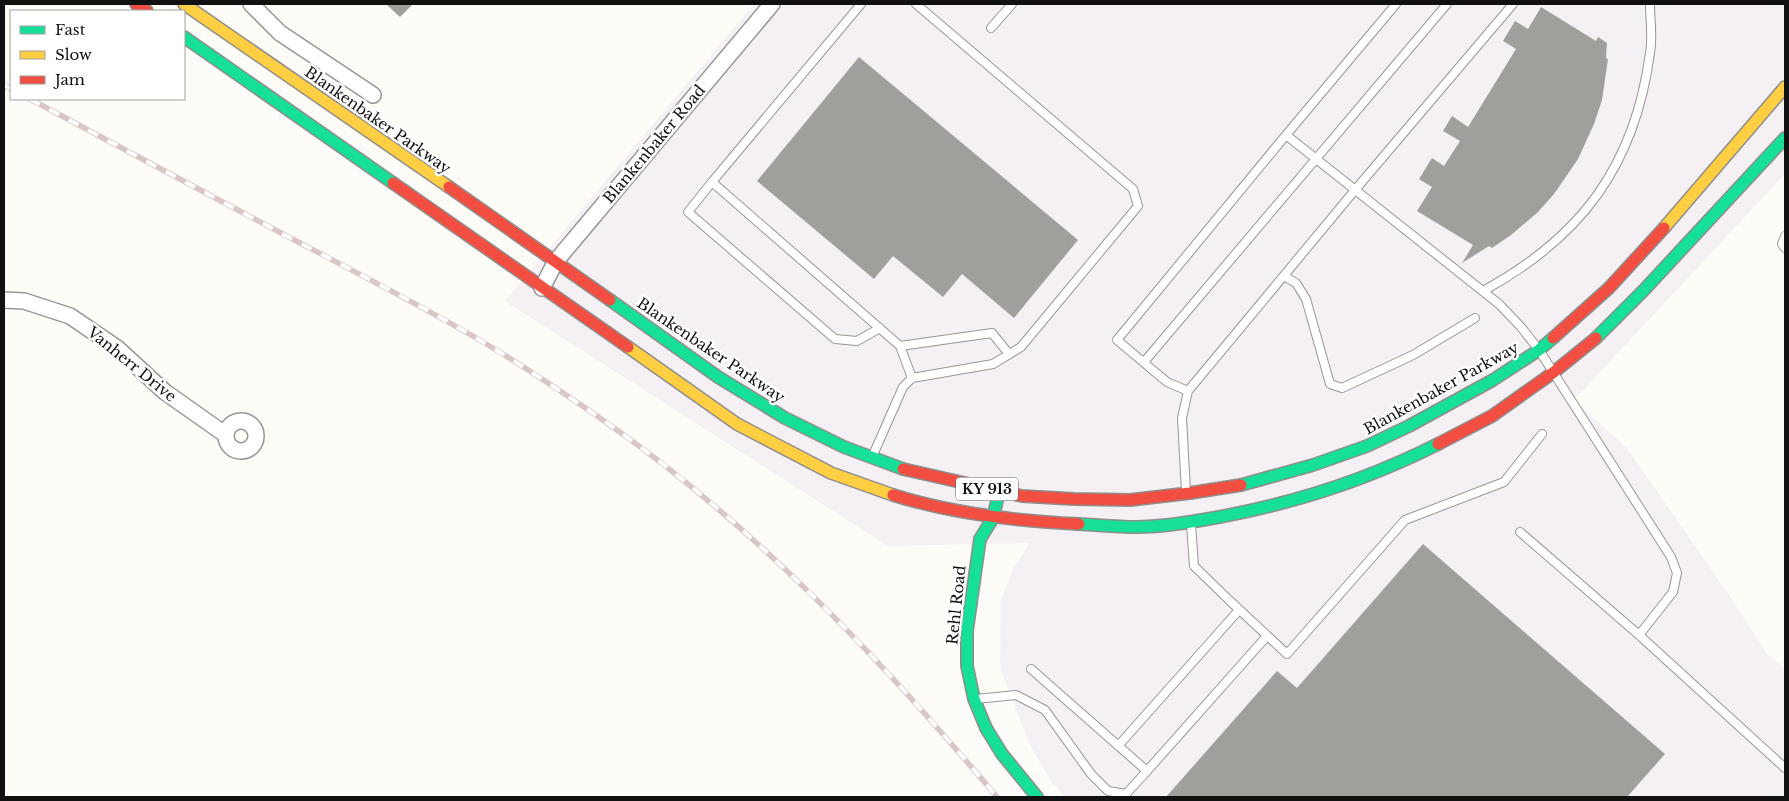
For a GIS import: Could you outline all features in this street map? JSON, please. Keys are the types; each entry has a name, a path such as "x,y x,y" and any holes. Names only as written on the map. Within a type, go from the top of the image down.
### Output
{"main road":[{"name":"Blankenbaker Parkway","path":"184,4 556,261 726,382 785,418 844,447 896,468 1022,496 1130,500 1187,494 1250,483 1313,465 1367,446 1409,426 1492,380 1539,350 1576,319 1643,252 1785,87"},
{"name":"KY 913","path":"185,38 737,424 831,473 911,502 993,518 1032,522 1120,527 1190,522 1266,508 1318,493 1404,461 1492,416 1554,372 1602,333 1785,138"},
{"name":"Rehl Road","path":"999,492 993,518 980,539 968,624 967,666 974,699 986,728 998,748 1037,797"}],"street":[{"path":"251,4 280,33 373,95"},
{"name":"Blankenbaker Road","path":"542,288 556,261 772,4"},
{"name":"Vanherr Drive","path":"4,300 24,301 70,316 117,348 165,392 226,435"}],"lane":[{"path":"862,4 688,212 835,339 856,341 880,328"},
{"path":"872,458 903,387 912,378 993,364 1021,347 1138,206 1133,189 916,4"},
{"path":"991,28 1012,4"},
{"path":"1188,391 1167,382 1117,340 1396,4"},
{"path":"1144,362 1447,4"},
{"path":"1187,494 1182,418 1188,391 1513,4"},
{"path":"1483,291 1510,276 1544,252 1574,225 1602,189 1619,160 1636,122 1651,52 1650,4"},
{"path":"1286,135 1483,291 1510,316 1539,350 1671,557 1677,573 1673,592 1639,636"},
{"path":"712,182 900,346 912,378"},
{"path":"1785,236 1782,244 1785,248"},
{"path":"1284,276 1296,283 1306,298 1330,384 1342,388 1413,355 1475,318"},
{"path":"900,346 992,333 1009,354"},
{"path":"1190,522 1194,566 1287,654 1405,520 1504,482 1542,434"},
{"path":"1520,532 1785,768"},
{"path":"1118,746 1239,610"},
{"path":"974,699 1016,695 1045,710 1091,774 1108,791 1126,794 1267,636"},
{"path":"1031,670 1147,771"}],"shaded area":[{"path":"754,4 1785,4 1785,174 1574,400 1627,448 1731,598 1767,654 1785,669 1785,797 1065,797 1050,780 1029,743 1000,667 1001,600 1014,567 1030,543 888,546 505,301"}],"building":[{"path":"386,4 413,4 400,17"},
{"path":"1541,7 1596,41 1598,37 1607,43 1606,58 1608,59 1602,100 1594,124 1578,159 1554,194 1538,212 1511,235 1492,248 1489,246 1462,263 1473,245 1417,211 1432,187 1419,179 1432,158 1444,166 1460,141 1443,131 1452,116 1468,127 1516,49 1503,41 1515,21 1528,29"},
{"path":"859,57 1078,240 1014,318 962,274 943,297 893,256 874,279 757,181"},
{"path":"1423,544 1665,754 1627,797 1166,797 1277,671 1297,688"}],"railway":[{"path":"4,85 10,88"},
{"path":"32,100 438,316 513,360 600,418 710,502 811,594 907,693 997,797"}],"traffic: fast":[{"path":"185,38 393,183"},
{"path":"1596,338 1644,290 1785,138"},
{"path":"610,300 718,377 785,418 844,447 903,469"},
{"path":"1241,485 1313,465 1367,446 1409,426 1493,380 1539,350 1553,338"},
{"path":"1079,524 1129,527 1178,524 1276,505 1358,479 1438,444"},
{"path":"999,492 993,518 980,539 967,631 967,666 974,699 986,728 1002,754 1037,797"}],"traffic: slow":[{"path":"184,4 449,187"},
{"path":"1664,228 1785,87"},
{"path":"628,347 737,424 831,473 893,495"}],"traffic: jam":[{"path":"136,4 145,10"},
{"path":"393,183 628,347"},
{"path":"449,187 610,300"},
{"path":"1553,338 1609,288 1664,228"},
{"path":"1438,444 1492,416 1554,372 1596,338"},
{"path":"903,469 1022,496 1074,499 1130,500 1241,485"},
{"path":"893,495 916,502 985,516 1079,524"}]}
